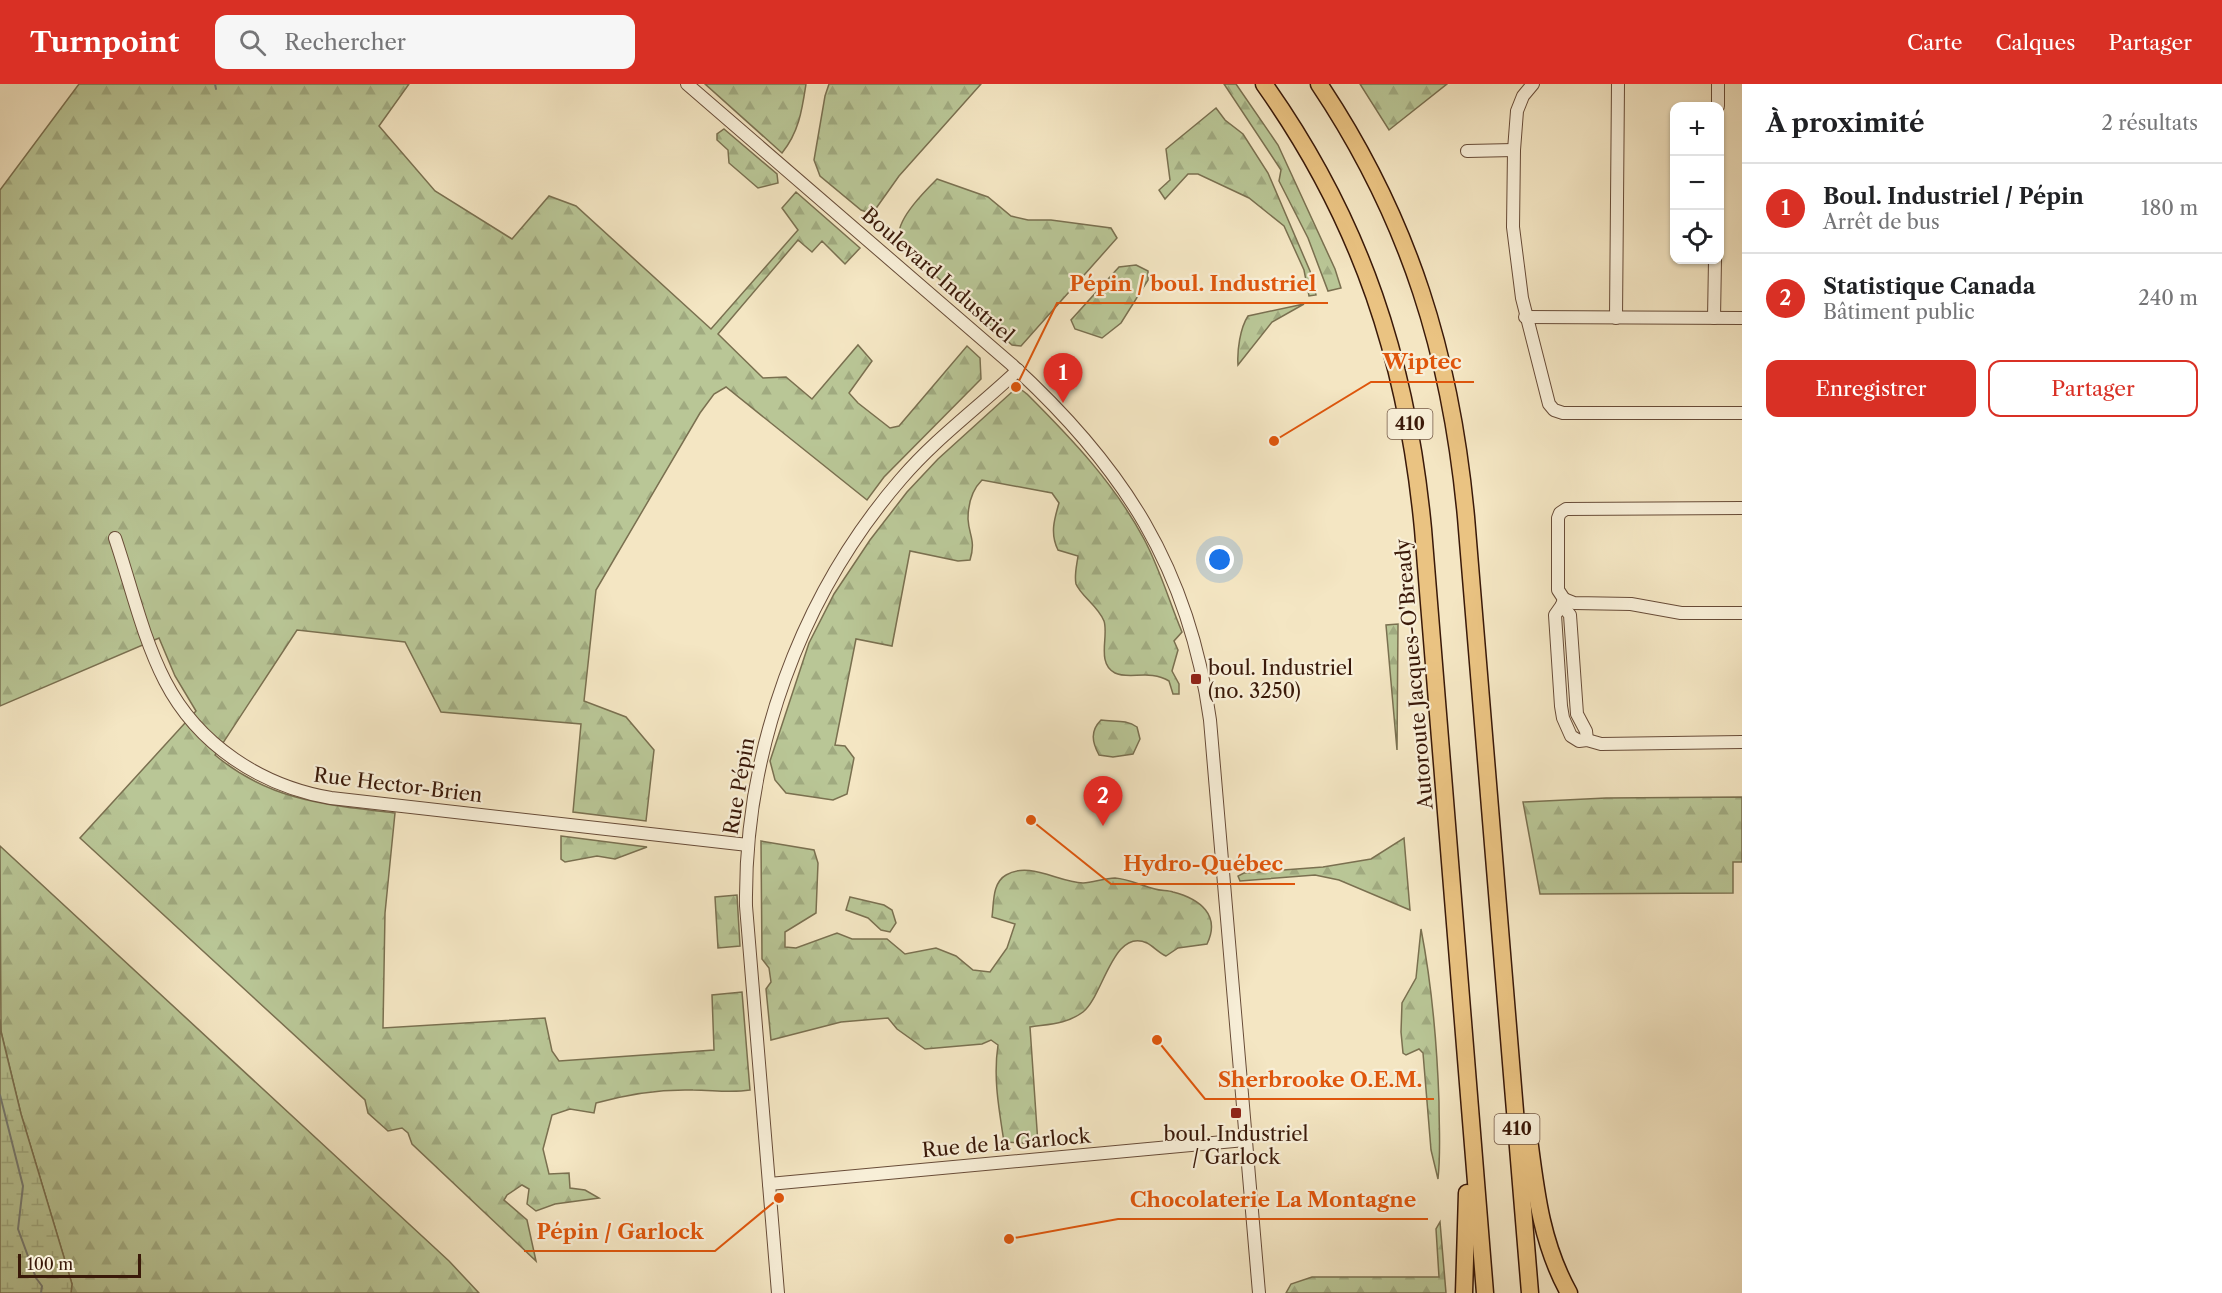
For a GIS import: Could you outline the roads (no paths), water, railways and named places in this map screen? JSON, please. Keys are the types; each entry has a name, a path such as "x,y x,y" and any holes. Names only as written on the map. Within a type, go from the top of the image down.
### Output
{"highway":[{"name":"Autoroute Jacques-O'Bready","path":"1264,84 1315,162 1351,232 1383,318 1404,394 1421,507 1485,1293"},
{"name":"410","path":"1319,84 1362,156 1401,236 1428,310 1448,385 1456,429 1464,496 1530,1293"},
{"path":"1504,965 1539,1212 1550,1254 1569,1293"},
{"path":"1464,1293 1469,1102"}],"street":[{"name":"Boulevard Industriel","path":"687,84 1018,370 1058,408 1124,488 1163,559 1193,638 1204,680 1212,739 1258,1293"},
{"path":"1533,84 1523,96 1517,111 1514,150 1514,238 1525,317 1549,404 1558,412 1742,413"},
{"path":"1616,318 1618,84"},
{"path":"1718,84 1718,102"},
{"path":"1467,151 1514,150"},
{"path":"1714,318 1715,264"},
{"path":"1525,317 1742,318"},
{"name":"Rue Pépin","path":"778,1293 748,943 746,886 748,845 759,774 776,705 807,623 854,542 900,480 951,427 1018,370"},
{"path":"1742,508 1566,509 1560,513 1558,518 1558,590 1570,615 1577,714 1586,731 1587,740 1601,744 1742,742"},
{"name":"Rue Hector-Brien","path":"115,538 151,649 173,694 191,720 212,742 263,777 303,793 331,798 748,845"},
{"path":"1563,602 1630,603 1681,613 1742,613"},
{"name":"Rue de la Garlock","path":"769,1184 1245,1140"}],"waterway":[{"path":"215,84 216,89"},
{"path":"0,1095 23,1186 18,1229 36,1278 42,1286 41,1293"}],"place":[{"name":"Pépin / boul. Industriel","path":"1016,387"},
{"name":"Boul. Industriel / Pépin","path":"1063,403"},
{"name":"Wiptec","path":"1274,441"},
{"name":"boul. Industriel (no. 3250)","path":"1196,679"},
{"name":"Hydro-Québec","path":"1031,820"},
{"name":"Statistique Canada","path":"1103,826"},
{"name":"Sherbrooke O.E.M.","path":"1157,1040"},
{"name":"boul. Industriel / Garlock","path":"1236,1113"},
{"name":"Pépin / Garlock","path":"779,1198"},
{"name":"Chocolaterie La Montagne","path":"1009,1239"}]}
